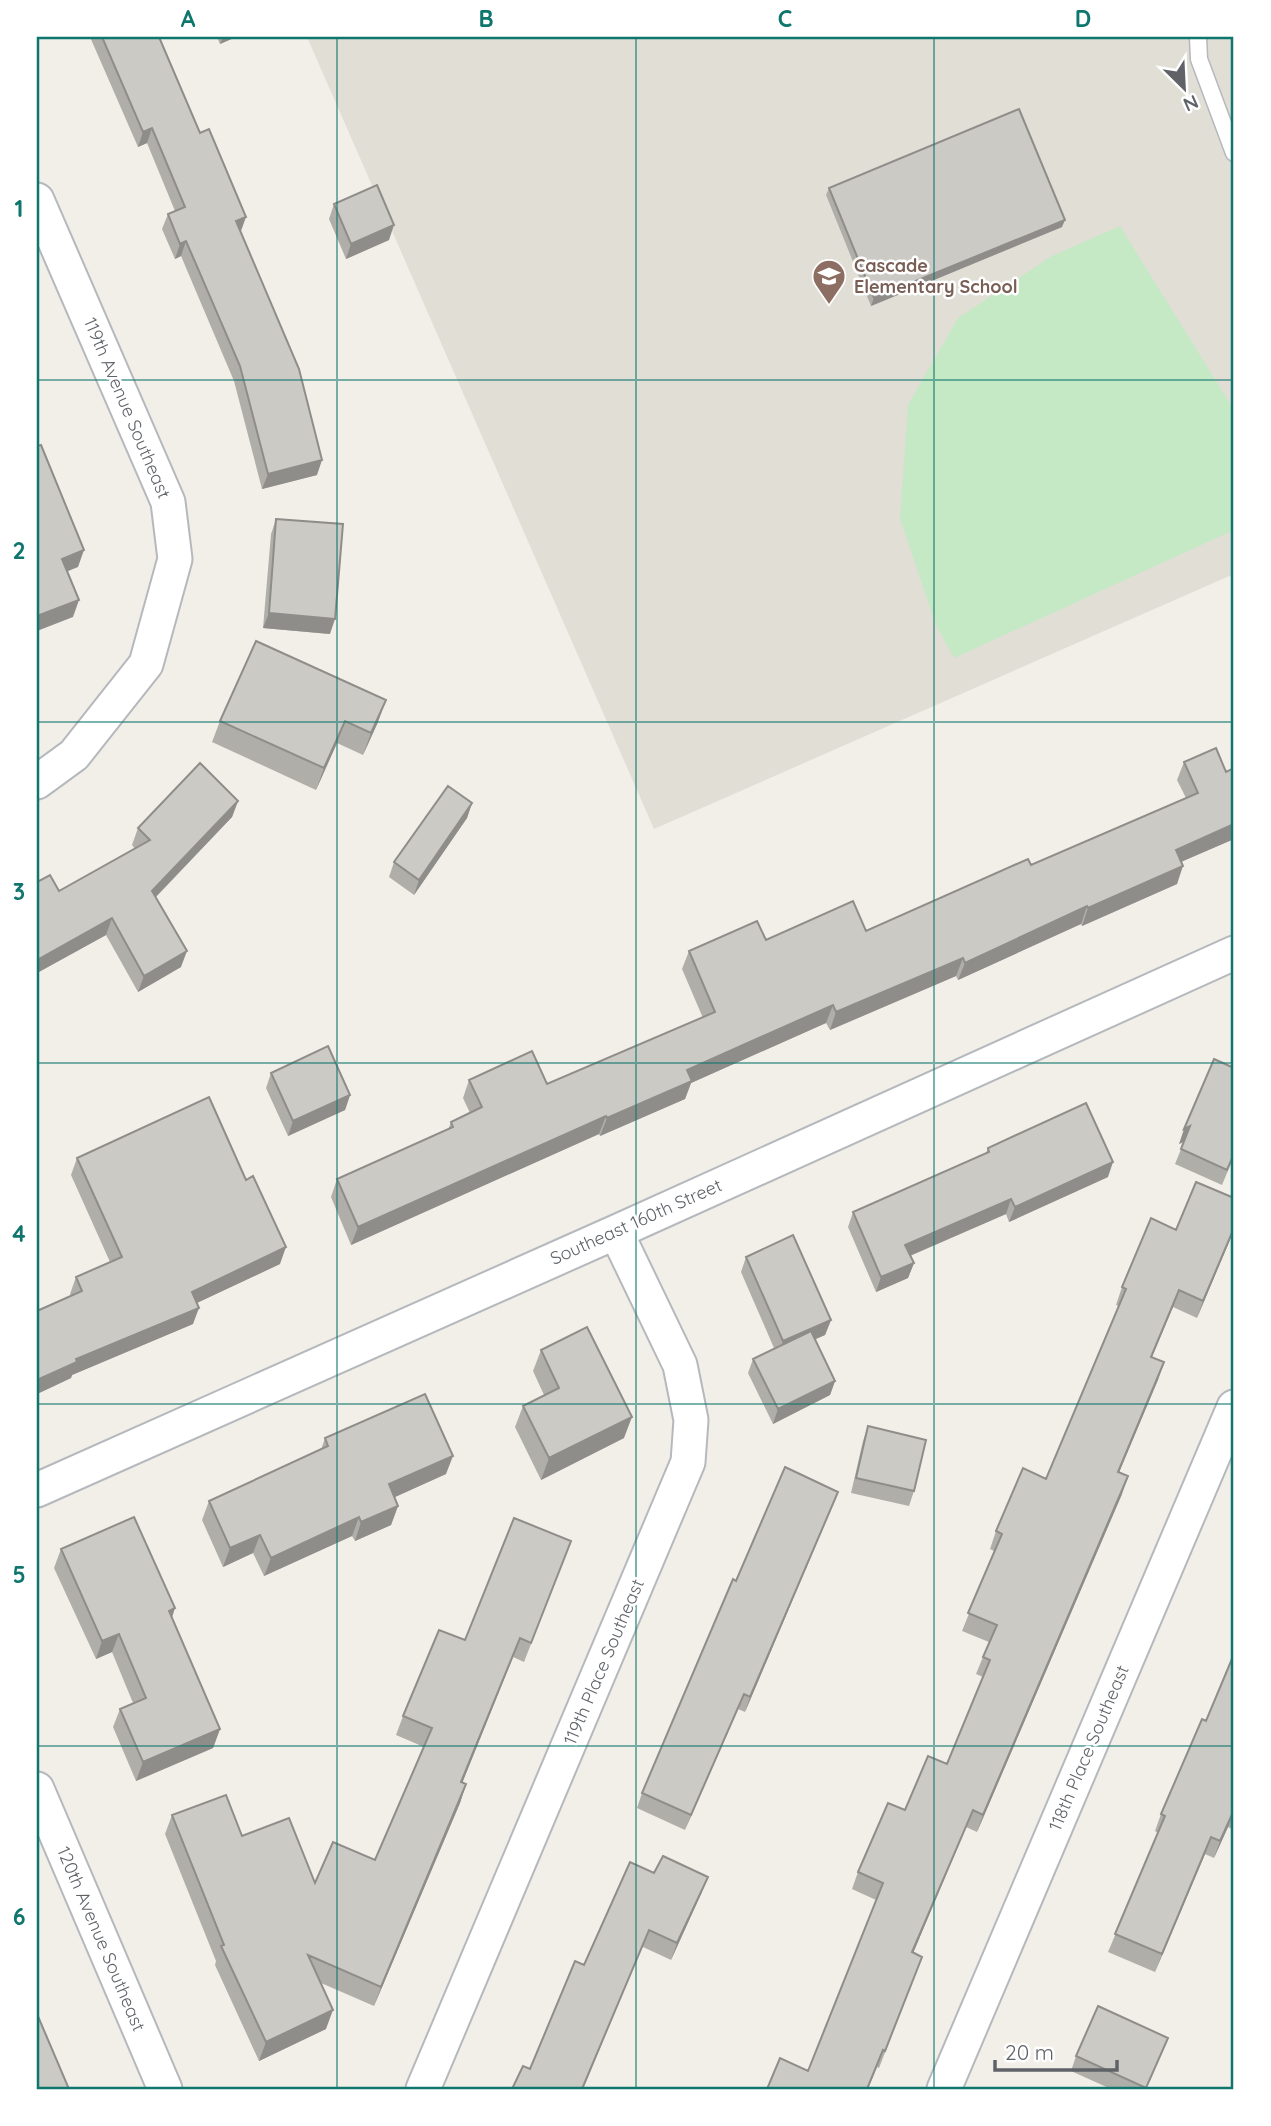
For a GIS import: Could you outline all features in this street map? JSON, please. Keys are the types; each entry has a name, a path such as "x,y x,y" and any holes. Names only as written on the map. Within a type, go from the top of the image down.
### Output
{"street":[{"name":"119th Avenue Southeast","path":"37,200 168,502 175,559 146,664 74,755 37,782"},
{"name":"Southeast 160th Street","path":"37,1490 1234,953"},
{"name":"119th Place Southeast","path":"423,2089 688,1462 691,1420 680,1365 616,1231"},
{"name":"118th Place Southeast","path":"944,2089 1234,1407"},
{"name":"120th Avenue Southeast","path":"37,1789 165,2089"}],"lane":[{"path":"1198,37 1199,59 1234,153"}],"shaded area":[{"name":"Cascade Elementary School","path":"307,37 1234,37 1234,574 654,829"}],"green space":[{"path":"1120,226 1234,410 1234,530 954,658 936,625 900,519 908,405 958,318 1052,256"}],"building":[{"path":"102,37 159,37 200,133 209,129 246,217 236,221 299,369 322,460 268,474 240,366 186,241 180,244 168,214 185,207 152,128 143,132"},
{"path":"1019,109 1065,220 874,298 829,188"},
{"path":"377,185 394,225 351,244 334,204"},
{"path":"41,445 84,550 62,559 79,600 37,616 37,446"},
{"path":"276,519 343,524 335,619 269,613"},
{"path":"256,641 386,700 371,733 345,721 324,768 220,721"},
{"path":"1216,748 1226,772 1234,768 1234,824 1176,850 1183,866 1088,908 1087,906 965,963 963,958 836,1012 833,1005 687,1070 692,1081 607,1118 606,1116 358,1227 337,1179 453,1127 451,1122 482,1107 469,1080 532,1051 547,1084 715,1012 689,951 757,921 766,940 853,901 866,931 1028,859 1031,865 1198,793 1184,762"},
{"path":"200,763 238,801 152,891 187,951 144,976 112,918 37,960 37,882 50,875 59,891 150,840 138,828"},
{"path":"448,786 472,803 419,880 394,862"},
{"path":"328,1046 350,1095 293,1121 271,1073"},
{"path":"1214,1059 1234,1068 1234,1154 1227,1170 1181,1149 1190,1126 1184,1129"},
{"path":"209,1097 246,1180 253,1176 286,1247 192,1292 199,1308 76,1359 77,1362 37,1380 37,1311 82,1291 76,1277 122,1257 77,1158"},
{"path":"1086,1103 1113,1162 1015,1207 1011,1199 905,1245 914,1263 881,1277 853,1212 989,1152 988,1148"},
{"path":"1196,1182 1234,1198 1234,1228 1203,1301 1179,1290 1151,1357 1164,1362 1118,1472 1128,1476 983,1815 973,1810 912,1952 922,1957 885,2051 883,2050 867,2089 767,2089 780,2058 808,2071 883,1883 858,1872 888,1803 905,1810 928,1756 947,1764 990,1660 983,1657 997,1625 968,1613 1002,1534 996,1531 1023,1468 1046,1479 1126,1289 1122,1287 1151,1218 1176,1230"},
{"path":"793,1235 831,1320 783,1341 746,1257"},
{"path":"587,1327 632,1417 549,1458 523,1406 559,1388 541,1350"},
{"path":"811,1331 835,1381 778,1409 753,1359"},
{"path":"425,1394 453,1456 389,1484 398,1506 361,1522 359,1517 271,1558 260,1535 230,1548 209,1501 328,1446 325,1438"},
{"path":"868,1426 926,1440 914,1491 856,1478"},
{"path":"785,1467 838,1492 750,1697 744,1694 691,1815 642,1793 733,1579 736,1581"},
{"path":"134,1517 175,1608 169,1611 220,1729 143,1762 120,1709 146,1698 119,1634 102,1641 61,1549"},
{"path":"514,1518 571,1541 531,1643 520,1638 461,1782 466,1784 381,1987 308,1955 333,2010 266,2042 221,1946 224,1945 172,1815 226,1795 242,1836 289,1818 315,1883 333,1842 375,1860 432,1728 403,1716 439,1630 465,1640"},
{"path":"1234,1654 1234,1810 1220,1841 1211,1837 1162,1954 1115,1934 1165,1816 1161,1814 1202,1719 1206,1721"},
{"path":"663,1856 708,1877 677,1943 649,1930 582,2089 512,2089 523,2066 530,2069 575,1961 584,1965 630,1862 654,1873"},
{"path":"1098,2006 1168,2038 1146,2088 1076,2056"},
{"path":"37,2014 69,2089 37,2089"}],"place":[{"name":"Cascade Elementary School","path":"829,306"}]}
